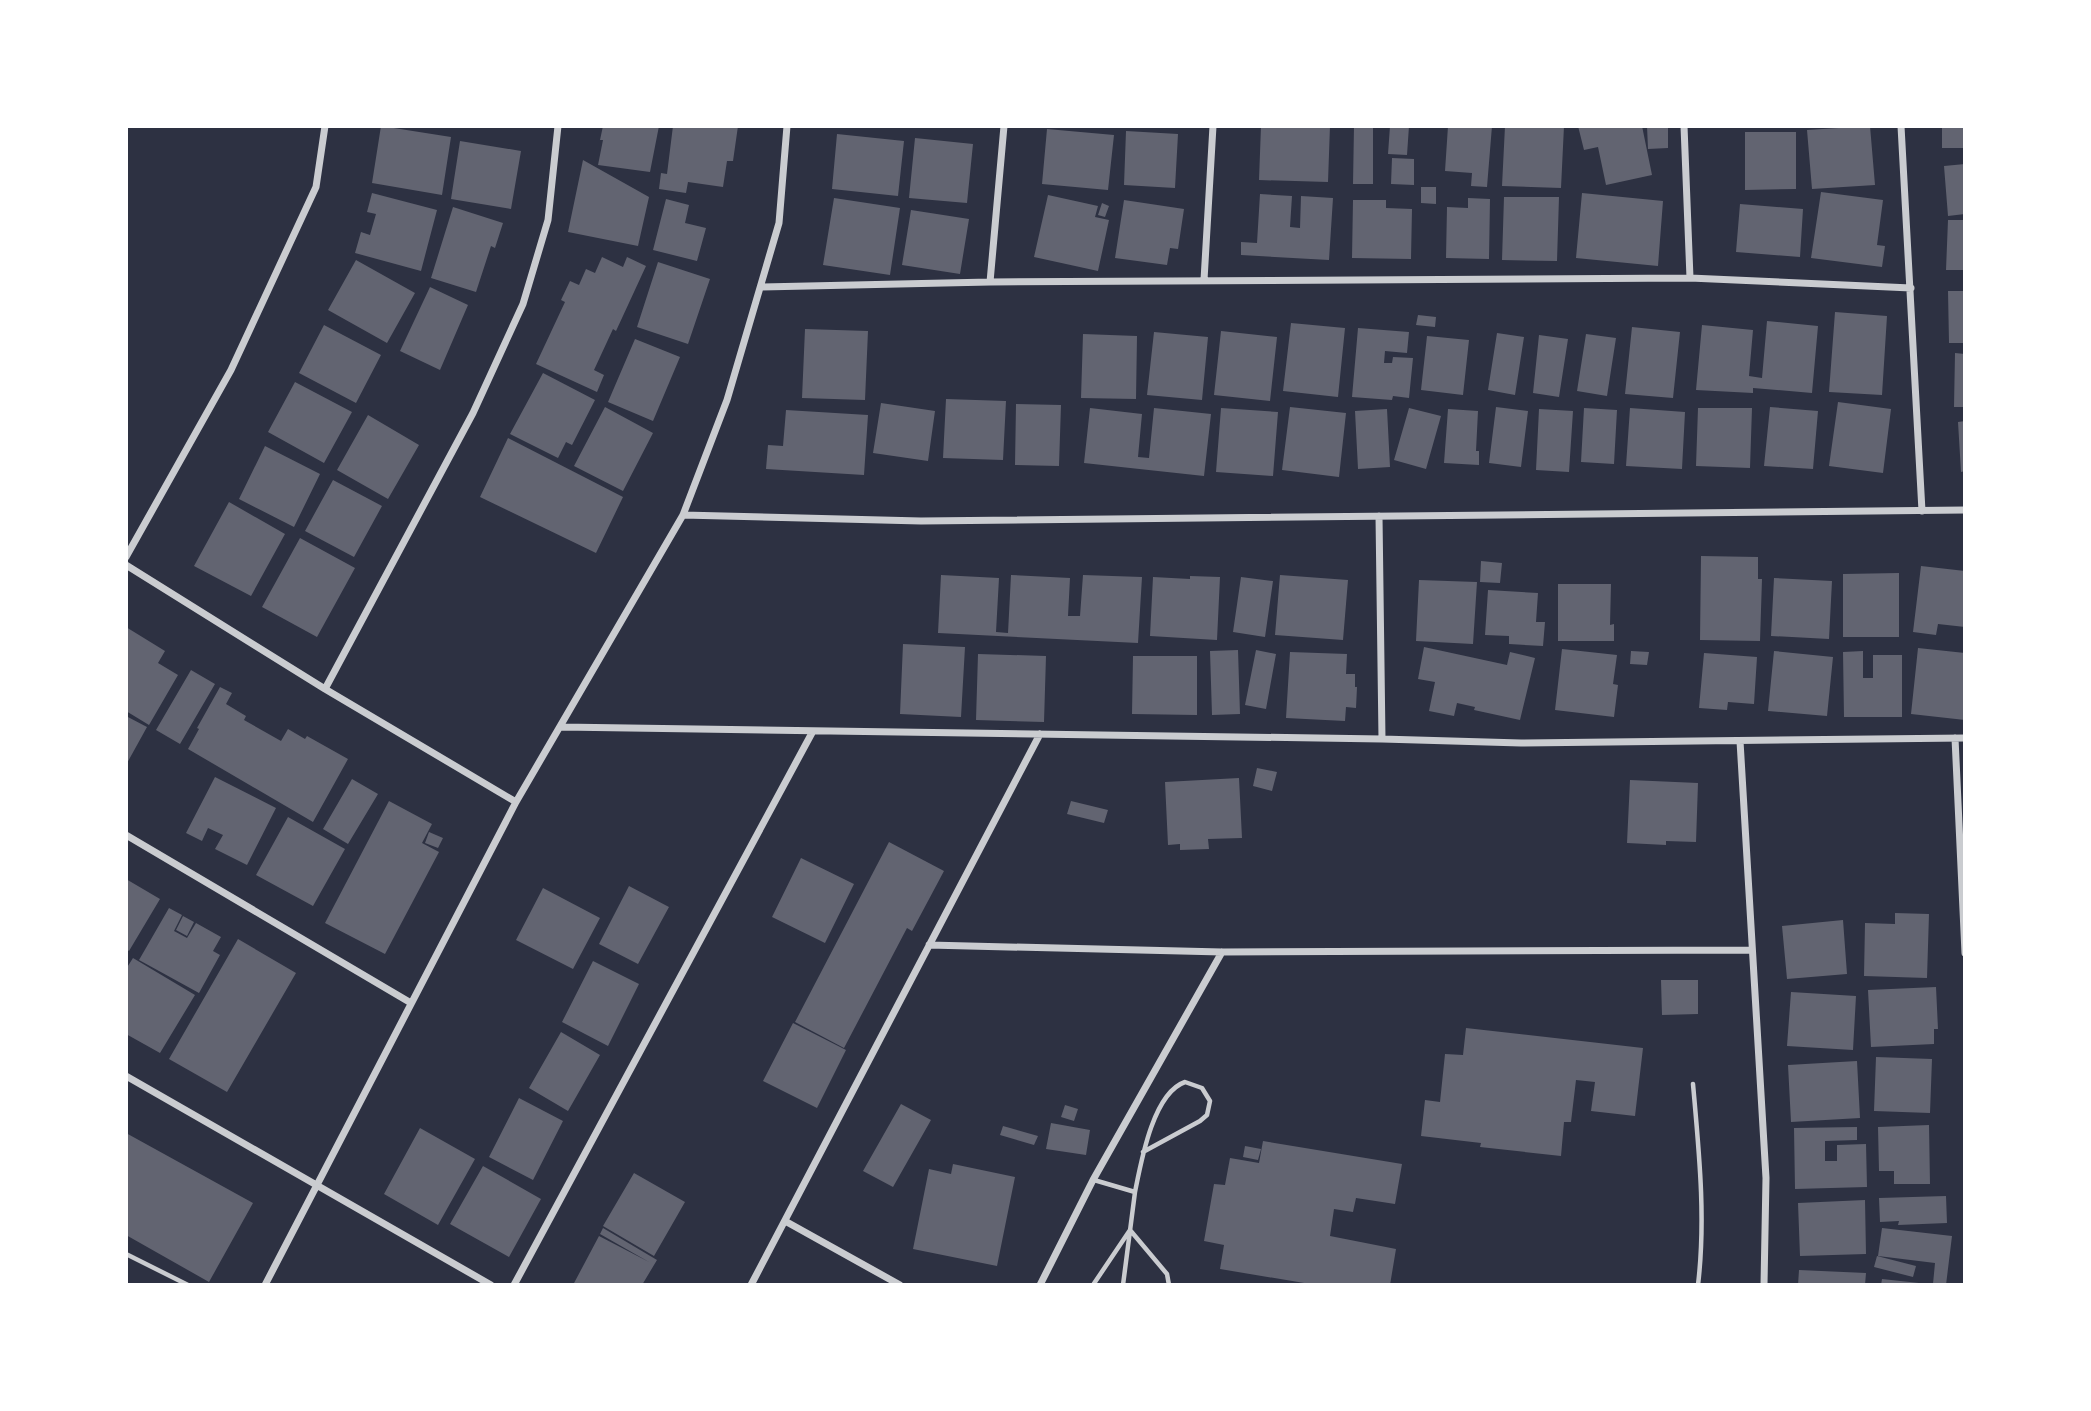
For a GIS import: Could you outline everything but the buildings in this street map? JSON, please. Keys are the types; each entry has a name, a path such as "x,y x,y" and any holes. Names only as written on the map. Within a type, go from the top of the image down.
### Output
{"street":[{"path":"126,557 231,370 316,187 325,126"},
{"path":"325,689 473,413 523,304 548,220 558,126"},
{"path":"265,1285 516,802 683,515 727,400 762,287 779,222 787,126"},
{"path":"990,282 1004,126"},
{"path":"1204,280 1213,126"},
{"path":"1684,126 1690,278"},
{"path":"1901,126 1923,511"},
{"path":"762,287 990,282 1690,278 1911,288"},
{"path":"683,515 921,521 1965,510"},
{"path":"1379,516 1382,739"},
{"path":"126,565 325,689 516,802"},
{"path":"561,727 1521,743 1965,738"},
{"path":"514,1285 813,731"},
{"path":"751,1285 1040,734"},
{"path":"1955,738 1965,953"},
{"path":"1740,741 1766,1178 1765,1285"},
{"path":"126,835 411,1003"},
{"path":"929,945 1222,952 1752,950"},
{"path":"1040,1285 1093,1180 1222,952"},
{"path":"126,1076 491,1285"},
{"path":"785,1221 900,1285"}],"lane":[{"path":"1123,1285 1135,1192 1143,1152 1153,1124 1170,1092 1185,1082 1202,1088 1210,1101 1207,1115 1143,1152"},
{"path":"1693,1084 1703,1209 1698,1285"},
{"path":"1093,1180 1135,1192"},
{"path":"1093,1285 1130,1230"},
{"path":"1130,1230 1167,1274 1169,1285"},
{"path":"126,1254 188,1285"}]}
